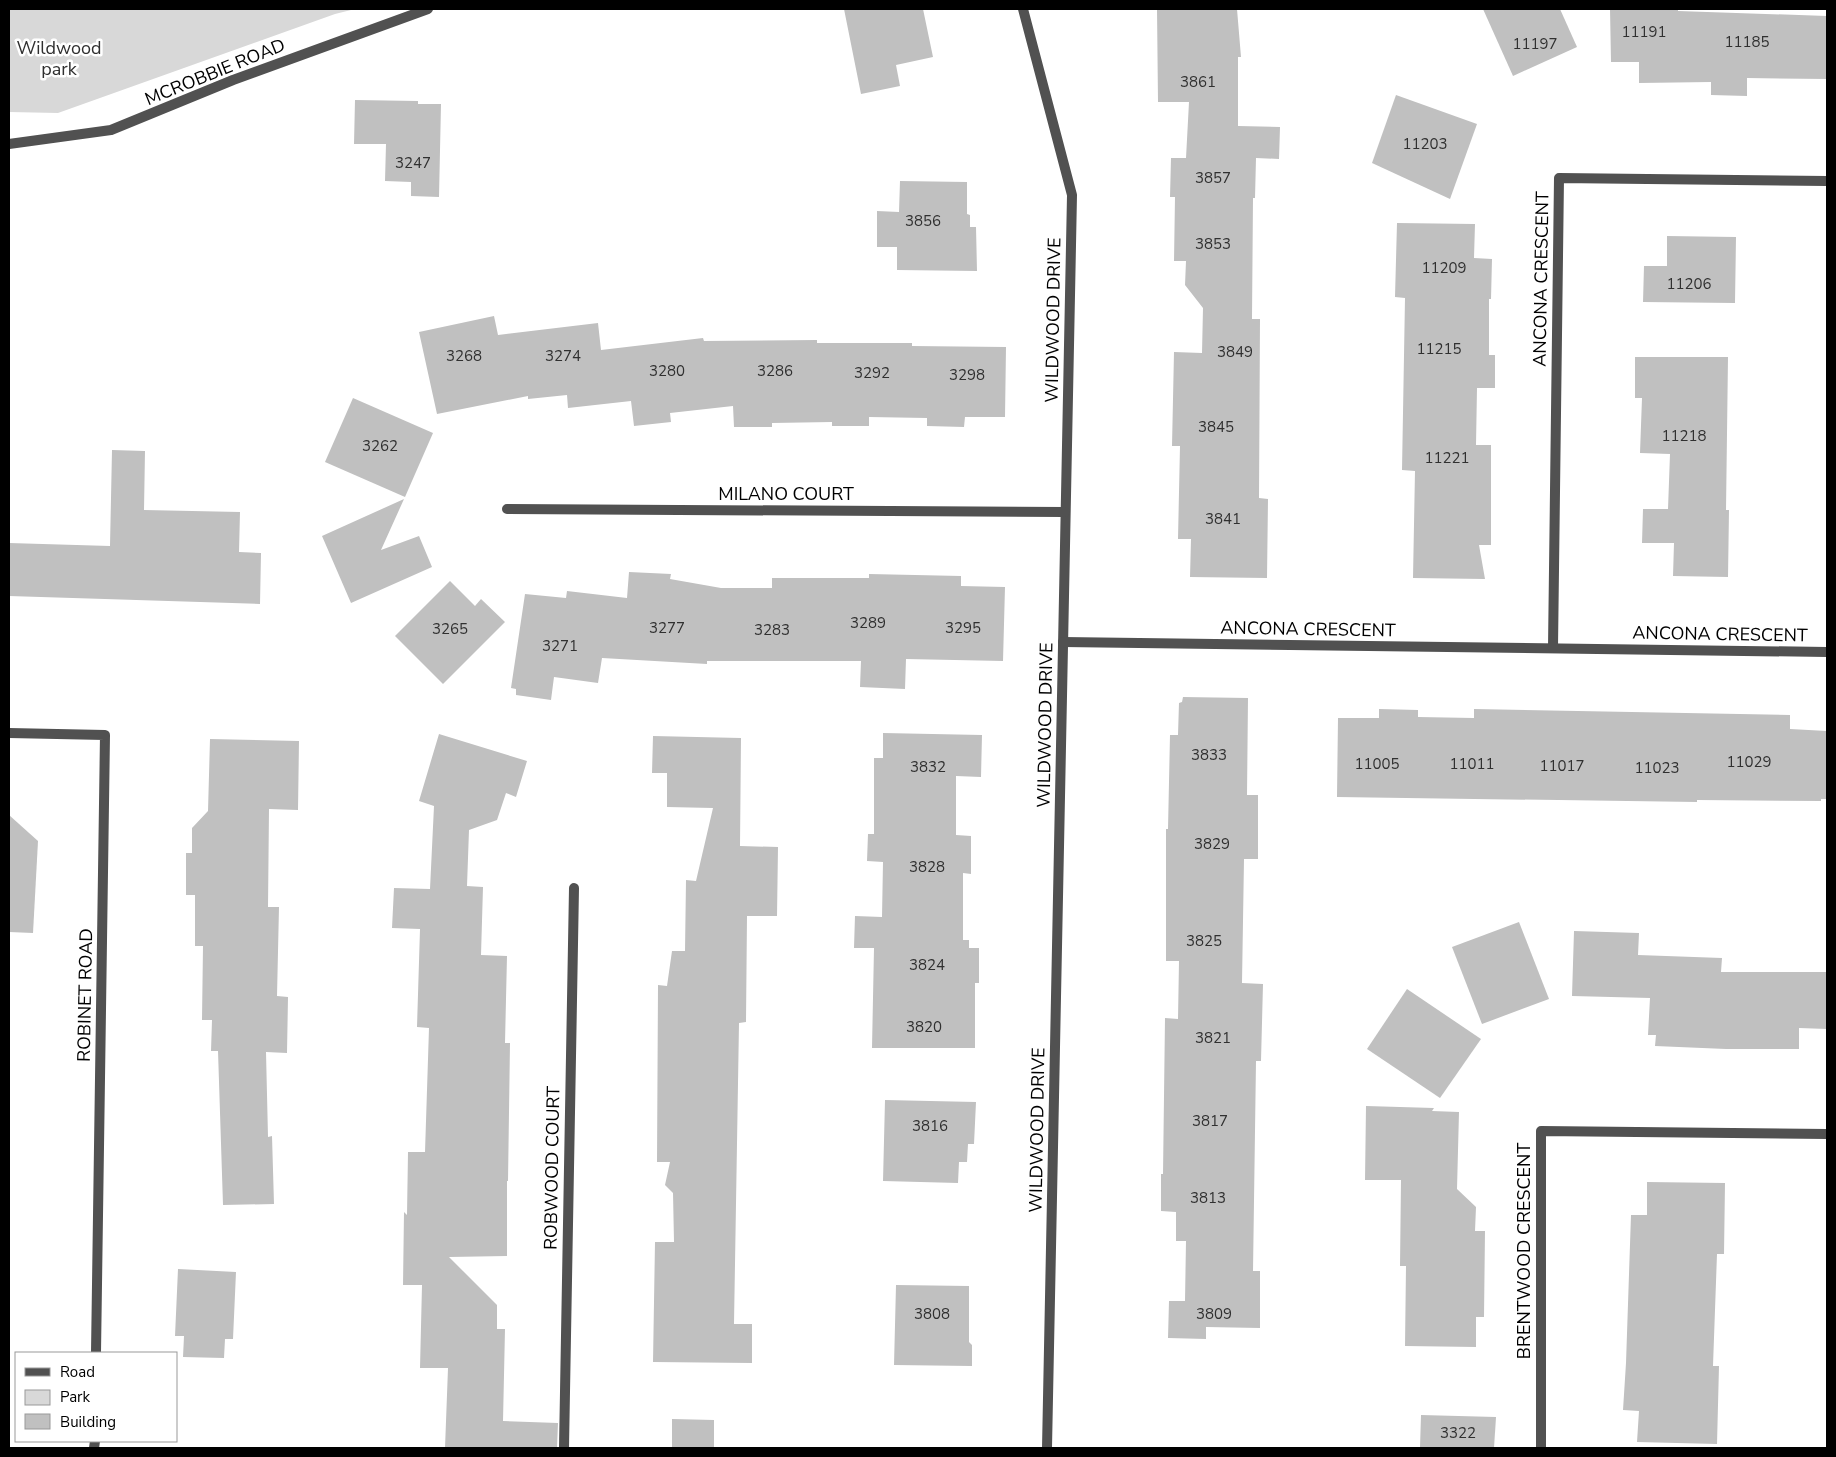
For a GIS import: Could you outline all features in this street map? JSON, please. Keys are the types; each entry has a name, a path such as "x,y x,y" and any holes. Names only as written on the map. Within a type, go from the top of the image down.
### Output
{"street":[{"name":"MCROBBIE ROAD","path":"9,144 112,130 232,80 428,9"},
{"name":"WILDWOOD DRIVE","path":"1023,9 1072,194 1046,1448"},
{"name":"ANCONA CRESCENT","path":"1553,648 1559,178 1827,181"},
{"name":"MILANO COURT","path":"507,509 1066,512"},
{"name":"ANCONA CRESCENT","path":"1063,642 1827,652"},
{"name":"ROBINET ROAD","path":"9,733 105,734 96,1352"},
{"name":"ROBWOOD COURT","path":"564,1448 574,888"},
{"name":"BRENTWOOD CRESCENT","path":"1541,1448 1541,1130 1827,1134"}],"green space":[{"name":"Wildwood park","path":"9,9 355,9 335,14 58,113 9,112"}],"building":[{"path":"844,9 923,9 933,57 896,65 900,86 861,94"},
{"path":"1157,9 1237,9 1241,57 1238,57 1238,126 1280,127 1279,159 1256,158 1255,198 1253,198 1252,319 1260,319 1259,498 1268,499 1267,578 1190,577 1191,539 1178,539 1180,446 1172,446 1174,352 1202,353 1203,308 1185,285 1186,261 1174,261 1175,197 1170,197 1171,158 1186,158 1189,102 1158,102"},
{"path":"1483,9 1560,9 1577,47 1513,76"},
{"path":"1610,9 1678,9 1678,11 1827,16 1827,79 1747,78 1747,96 1711,95 1711,82 1639,83 1639,62 1611,62"},
{"path":"1396,95 1477,124 1450,199 1372,163"},
{"path":"355,100 418,101 418,104 441,104 439,197 411,196 411,182 385,181 386,144 354,144"},
{"path":"900,181 967,182 967,214 970,215 970,227 976,227 977,271 897,270 897,247 877,247 877,211 899,212"},
{"path":"1397,223 1475,224 1474,258 1492,259 1491,299 1489,299 1489,355 1495,355 1495,388 1477,388 1476,445 1491,445 1491,545 1479,545 1485,579 1413,578 1415,471 1402,470 1405,298 1395,297"},
{"path":"1667,236 1736,237 1735,303 1643,302 1644,266 1667,266"},
{"path":"494,316 498,335 598,323 601,350 703,338 704,341 817,340 817,343 912,343 912,346 1006,347 1005,417 965,417 964,427 927,426 927,418 869,417 869,426 832,426 832,422 772,423 772,427 734,427 733,406 670,413 671,422 634,426 631,401 568,408 567,395 528,399 528,396 437,414 419,332"},
{"path":"1635,357 1728,357 1726,510 1729,510 1728,577 1673,576 1674,543 1642,543 1643,509 1668,509 1670,454 1640,453 1642,398 1635,398"},
{"path":"353,398 433,433 405,497 325,462"},
{"path":"112,450 145,451 144,510 240,512 239,552 261,553 260,604 9,596 9,543 110,546"},
{"path":"404,499 381,550 419,536 432,567 351,603 322,536"},
{"path":"629,572 671,574 670,579 721,588 772,588 772,578 869,578 869,574 961,576 961,586 1005,587 1003,661 906,659 905,689 860,687 861,661 707,661 707,664 602,658 598,683 554,677 551,700 516,695 516,689 511,688 525,594 566,598 567,591 627,598"},
{"path":"450,581 475,606 481,599 505,622 443,684 395,636"},
{"path":"1183,697 1248,698 1247,795 1258,795 1258,859 1244,859 1242,983 1263,984 1261,1061 1256,1061 1253,1271 1260,1271 1260,1328 1206,1327 1206,1339 1168,1338 1169,1301 1185,1301 1186,1241 1176,1241 1176,1212 1161,1211 1165,1018 1178,1019 1179,961 1166,961 1166,829 1168,829 1170,735 1178,735 1179,703 1182,702"},
{"path":"1379,709 1418,710 1418,717 1474,718 1474,709 1790,715 1790,729 1827,731 1827,799 1821,799 1821,801 1697,800 1697,802 1337,797 1338,718 1379,718"},
{"path":"883,733 982,735 981,777 956,776 956,835 971,836 971,874 963,873 963,940 969,940 969,948 979,948 979,983 975,983 975,1048 872,1048 874,948 854,948 855,916 882,917 883,862 867,861 868,834 874,834 874,758 883,758"},
{"path":"439,734 527,761 516,797 506,793 497,820 469,830 467,886 483,887 481,955 507,956 505,1043 510,1043 507,1256 449,1257 497,1305 497,1329 505,1329 503,1421 558,1423 557,1448 445,1448 448,1368 420,1368 422,1285 403,1285 404,1212 407,1215 408,1152 425,1152 429,1028 417,1027 420,929 392,928 394,888 430,889 434,806 419,801"},
{"path":"653,736 741,738 740,846 778,847 777,916 747,916 746,1022 739,1023 734,1324 752,1324 752,1363 653,1362 655,1242 674,1242 673,1193 665,1185 670,1162 657,1162 658,985 667,986 672,951 685,951 686,880 696,881 713,808 667,807 667,773 652,773"},
{"path":"210,739 299,741 298,810 269,809 268,907 279,907 277,996 288,997 287,1053 266,1052 268,1137 272,1136 274,1204 223,1205 218,1051 211,1051 212,1020 202,1020 203,946 195,946 195,895 186,895 186,853 192,853 192,828 208,811"},
{"path":"9,815 38,841 33,933 9,932"},
{"path":"1519,922 1549,999 1482,1024 1452,947"},
{"path":"1574,931 1639,933 1638,955 1722,958 1721,972 1827,972 1827,1029 1799,1028 1799,1049 1726,1049 1655,1046 1656,1035 1648,1035 1650,998 1572,996"},
{"path":"1407,989 1481,1039 1440,1098 1367,1049"},
{"path":"885,1100 976,1102 974,1144 968,1144 967,1162 959,1162 958,1183 883,1181"},
{"path":"1366,1106 1434,1108 1432,1111 1459,1112 1457,1189 1476,1207 1475,1231 1485,1231 1484,1317 1476,1317 1476,1347 1405,1346 1406,1266 1400,1266 1401,1180 1365,1180"},
{"path":"1647,1182 1725,1183 1724,1254 1717,1254 1713,1366 1719,1366 1717,1444 1637,1442 1639,1411 1623,1410 1631,1215 1647,1215"},
{"path":"178,1269 236,1272 233,1339 225,1339 224,1358 183,1357 184,1336 175,1336"},
{"path":"896,1285 969,1286 969,1342 972,1345 972,1366 894,1365"},
{"path":"1421,1415 1496,1417 1494,1448 1420,1448"},
{"path":"672,1419 714,1420 714,1448 672,1448"}]}
